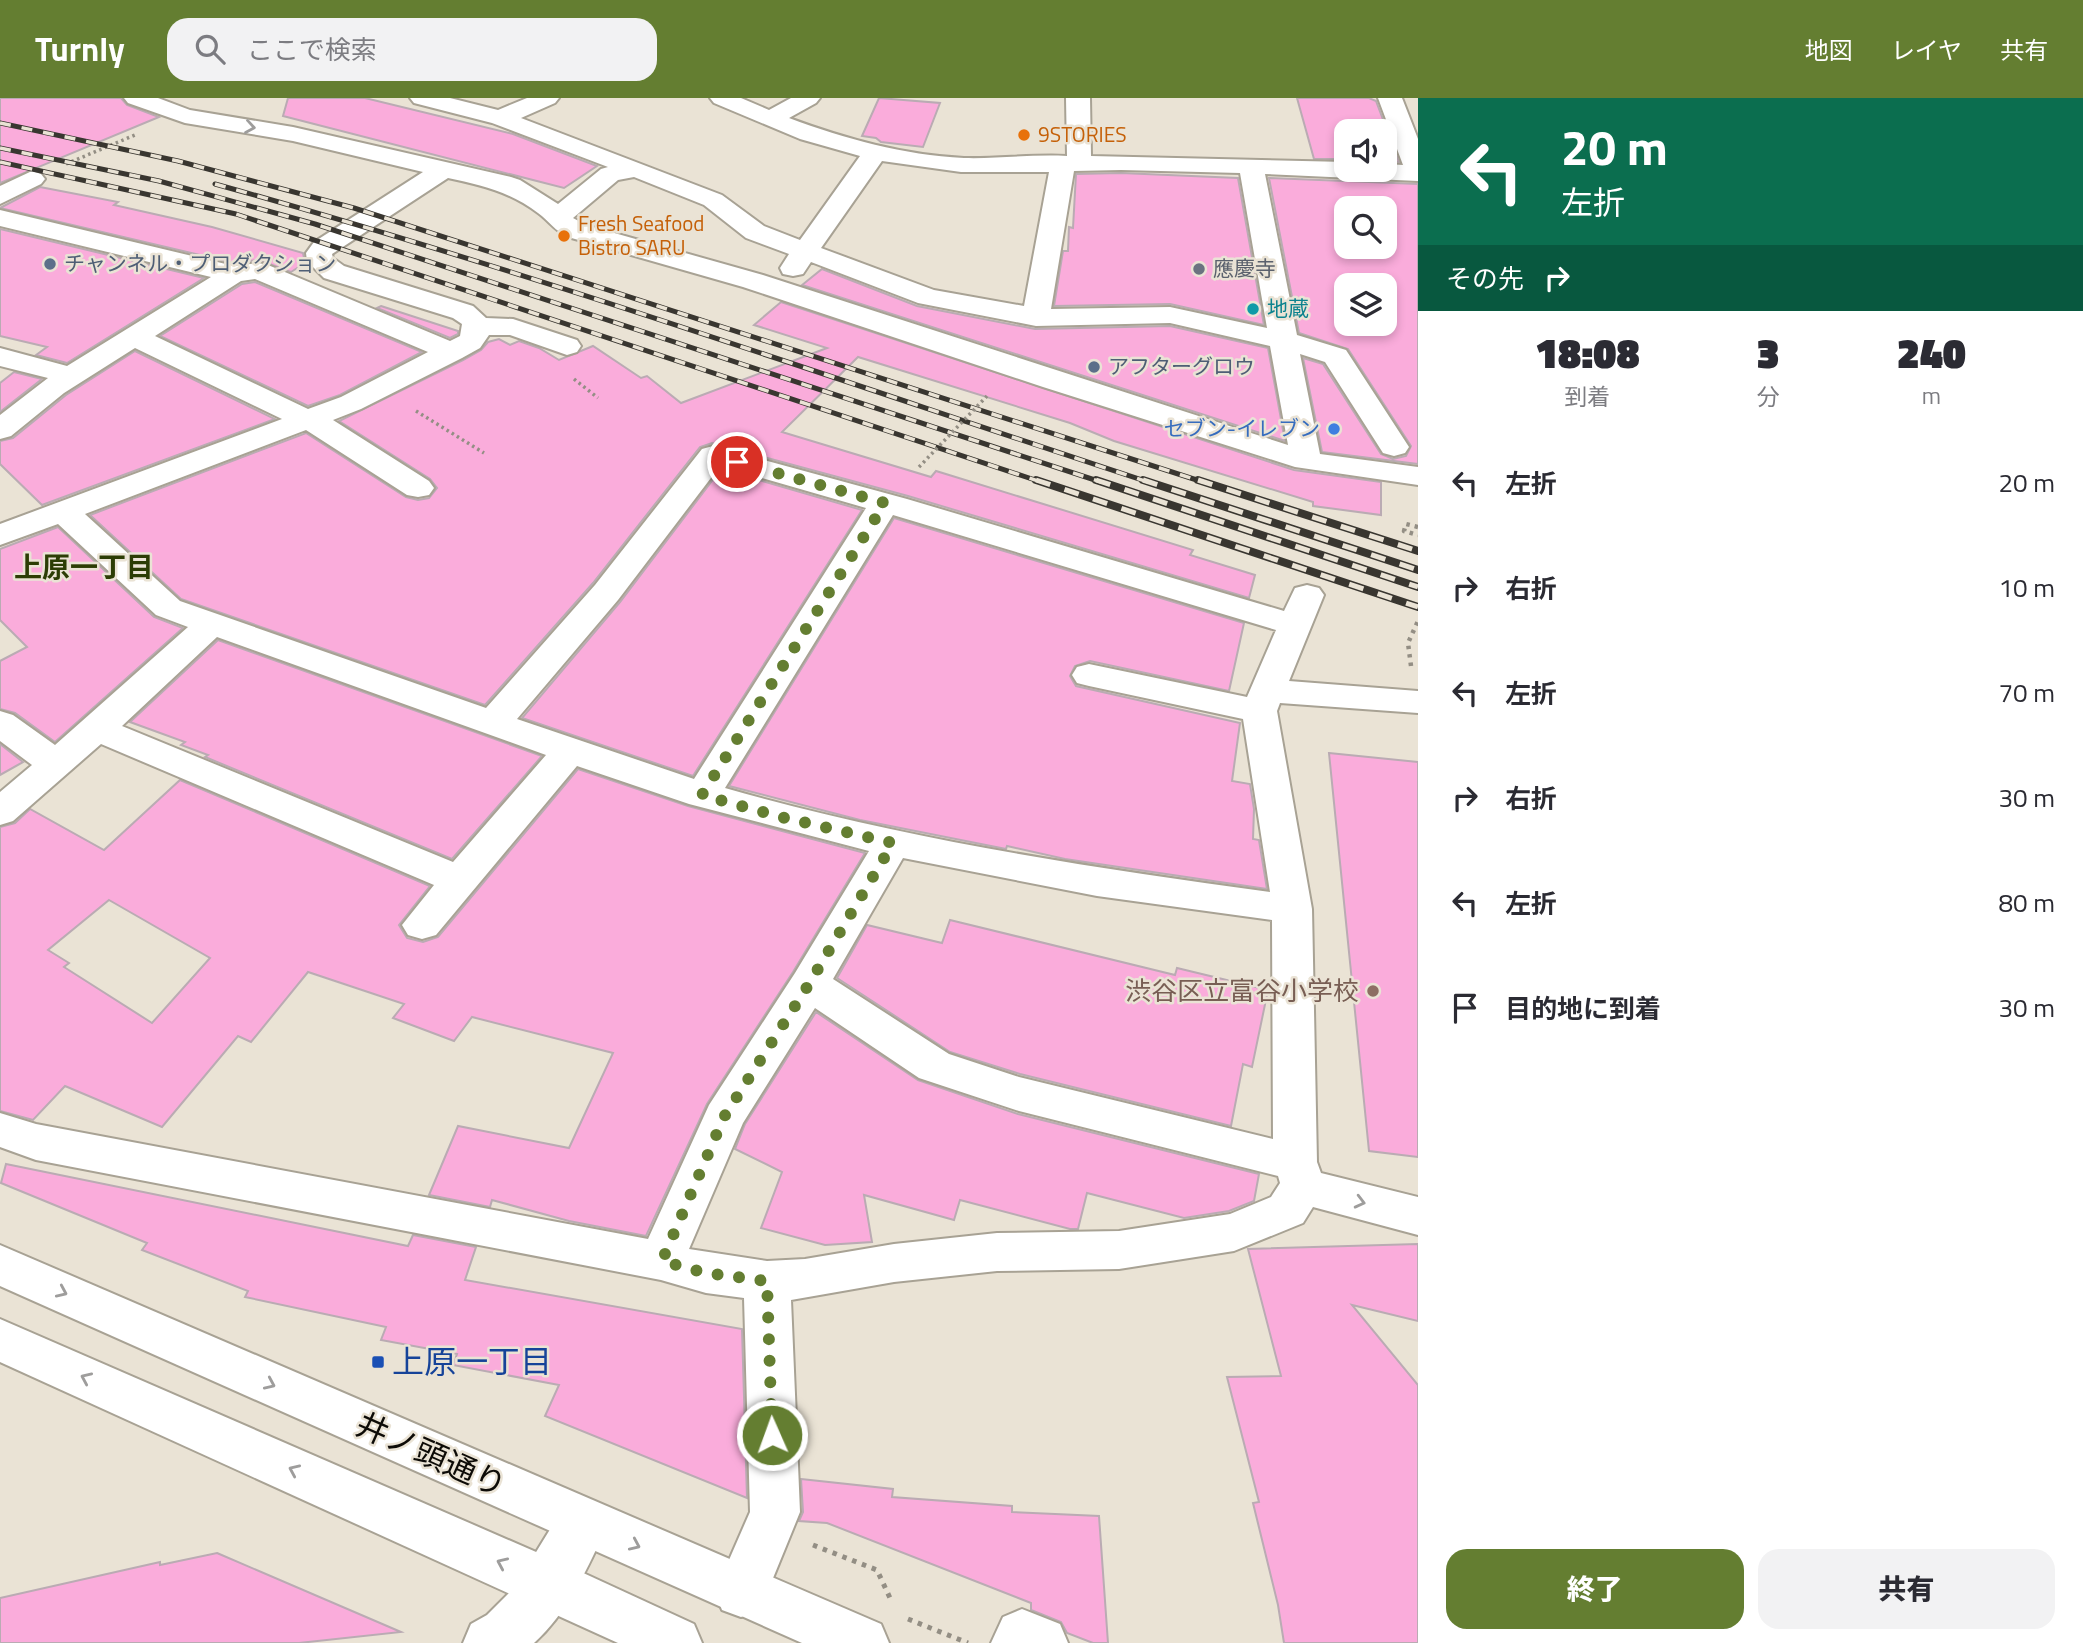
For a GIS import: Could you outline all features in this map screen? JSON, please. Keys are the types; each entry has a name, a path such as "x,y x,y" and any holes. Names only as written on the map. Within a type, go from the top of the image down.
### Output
{"street":[{"path":"136,98 192,117 293,134 511,185 558,217 566,226 577,231 778,290 1306,461 1418,476"},
{"path":"192,117 225,98"},
{"path":"422,98 500,118 636,169 713,200 755,232 928,297 1040,318 1170,315 1283,340 1336,356 1394,447"},
{"path":"500,118 547,98"},
{"path":"722,98 771,119 875,153 962,165 1071,164 1418,172 1390,98"},
{"path":"771,119 808,98"},
{"path":"1002,364 1040,318 1071,164 1078,98"},
{"path":"778,290 875,153"},
{"path":"1251,167 1306,461"},
{"path":"4,524 64,512 305,421 383,388 470,342 478,326 474,319 463,312 334,272 320,261 319,253 323,248 444,169"},
{"path":"558,217 610,174 636,169"},
{"path":"0,196 32,179"},
{"path":"0,218 234,274 258,271 453,352"},
{"path":"0,430 54,387 234,274"},
{"path":"478,326 513,327 567,346"},
{"path":"134,337 305,421 325,428 418,488"},
{"path":"0,357 72,376"},
{"path":"0,1130 36,1142 662,1261 706,1273 767,1281 806,1279 894,1263 997,1252 1119,1250 1234,1232 1287,1210 1299,1173 1292,909 1263,701 1301,610 885,503 713,455 672,513 571,638 494,723"},
{"path":"702,795 885,503"},
{"path":"64,512 168,608 569,751 702,795 893,843 1097,882 1292,909"},
{"path":"0,812 57,765 213,622"},
{"path":"1089,675 1263,701 1418,702"},
{"path":"0,723 57,765"},
{"path":"97,729 460,880"},
{"path":"422,925 569,751"},
{"path":"662,1261 724,1117 809,984 893,843"},
{"path":"809,984 934,1066 1019,1094 1299,1173 1333,1195 1418,1216"},
{"name":"井ノ頭通り","path":"0,1265 741,1592 880,1629"},
{"path":"741,1592 775,1512 767,1281"},
{"path":"0,1340 548,1583 675,1643"},
{"path":"490,1643 508,1634 533,1608 583,1522"},
{"path":"1018,1643 1022,1635 1041,1643"}],"path":[{"path":"32,179 120,141 192,117"},
{"path":"383,388 443,430 484,453"},
{"path":"919,467 987,396"},
{"path":"1418,527 1406,524 1404,531 1418,535"},
{"path":"1408,643 1418,621"},
{"path":"769,1529 877,1570 892,1603"},
{"path":"880,1629 968,1643"}],"building":[{"path":"0,98 121,98 127,105 159,117 0,183"},
{"path":"288,98 365,98 513,134 597,166 564,188 283,116"},
{"path":"879,98 940,103 923,147 881,142 876,138 862,136"},
{"path":"1297,98 1369,98 1376,101 1383,119 1334,119 1334,159 1314,159"},
{"path":"1121,173 1238,178 1264,325 1170,304 1054,306 1063,251 1068,251 1069,227 1073,228 1076,174"},
{"path":"1269,178 1418,184 1418,464 1322,452 1303,358 1323,364 1381,454 1393,459 1406,456 1411,446 1348,349 1299,333"},
{"path":"40,187 118,202 114,205 212,227 303,253 305,263 291,272 259,260 234,263 0,208"},
{"path":"0,229 204,278 67,363 36,355 47,347 0,336"},
{"path":"822,269 917,306 1035,329 1170,326 1268,348 1285,441 802,285"},
{"path":"255,282 422,352 340,395 308,406 160,336 242,284"},
{"path":"781,302 1294,470 1381,482 1381,515 1313,506 1313,502 1114,441 1070,423 858,357 782,432 931,477 936,471 1193,550 1190,555 1255,575 1249,598 908,496 712,443 700,447 593,583 485,705 181,599 90,515 306,433 406,497 418,500 429,498 437,488 430,479 339,421 463,360 481,350 488,342 499,339 510,345 519,341 539,348 559,360 593,346 641,378 647,376 681,403 827,348 754,325"},
{"path":"381,306 458,331 458,334 450,338 377,308"},
{"path":"135,351 275,419 42,505 0,464 0,441 13,438 66,395"},
{"path":"14,372 42,379 0,412 0,383"},
{"path":"721,469 862,510 693,776 522,718 620,602"},
{"path":"894,518 1244,623 1229,691 1090,661 1075,666 1070,676 1076,686 1240,723 1232,781 1250,784 1254,809 1253,839 1259,840 1267,889 1065,859 1007,846 1006,849 860,820 729,786"},
{"path":"58,527 154,617 183,628 55,742 15,713 0,709 0,661 27,647 0,620 0,549"},
{"path":"218,640 542,756 452,859 205,757 208,755 181,745 185,742 130,722"},
{"path":"0,744 23,762 0,775"},
{"path":"1329,753 1418,762 1418,1157 1369,1151"},
{"path":"578,769 688,806 865,853 793,972 707,1104 646,1236 569,1221 492,1200 490,1207 429,1195 458,1126 569,1148 613,1053 472,1017 454,1041 393,1018 404,1004 308,972 251,1042 238,1036 162,1127 65,1086 33,1120 0,1111 0,827 15,823 30,809 104,850 180,780 430,886 399,925 407,938 423,942 438,937","holes":["109,900 210,958 152,1023 64,967 69,963 48,950"]},
{"path":"950,920 1175,975 1177,968 1268,990 1252,1067 1243,1064 1231,1126 1020,1074 950,1052 837,978 867,925 942,943"},
{"path":"816,1012 918,1080 1018,1114 1259,1174 1254,1201 1229,1211 1184,1218 1087,1193 1078,1229 1070,1229 960,1200 954,1220 864,1195 872,1242 825,1245 761,1228 782,1172 735,1149 745,1124"},
{"path":"6,1164 408,1246 413,1235 476,1247 465,1280 742,1329 747,1498 545,1416 559,1385 453,1365 457,1354 381,1340 386,1327 245,1297 248,1291 142,1250 147,1243 1,1183"},
{"path":"1418,1244 1418,1321 1352,1305 1418,1385 1418,1643 1284,1643 1278,1605 1253,1503 1259,1502 1227,1377 1281,1376 1248,1249"},
{"path":"801,1479 893,1489 892,1497 1012,1506 1012,1512 1099,1516 1108,1643 1093,1643 1067,1633 1061,1622 1031,1610 1031,1603 827,1523 799,1521 803,1512"},
{"path":"217,1553 401,1632 299,1643 0,1643 0,1598 160,1562 160,1565"}],"railway":[{"path":"0,123 178,161 354,208 1203,482"},
{"path":"0,148 159,181 315,224 1101,482"},
{"path":"0,162 236,214 1041,482"},
{"path":"215,184 566,290 1148,482"},
{"path":"1036,480 1418,607"},
{"path":"1096,480 1418,587"},
{"path":"1143,480 1418,570"},
{"path":"1198,480 1418,551"}],"place":[{"name":"9STORIES","path":"1024,135"},
{"name":"Fresh Seafood Bistro SARU","path":"564,236"},
{"name":"チャンネル・プロダクション","path":"50,264"},
{"name":"應慶寺","path":"1199,269"},
{"name":"地蔵","path":"1253,309"},
{"name":"アフターグロウ","path":"1094,367"},
{"name":"セブン-イレブン","path":"1334,429"},
{"name":"渋谷区立富谷小学校","path":"1373,991"},
{"name":"上原一丁目","path":"378,1362"}],"district":[{"name":"上原一丁目","path":"84,567"}],"route":[{"path":"737,462 885,503 702,795 893,843 809,984 768,1043 724,1117 662,1261 706,1273 767,1281 772,1435"}]}
